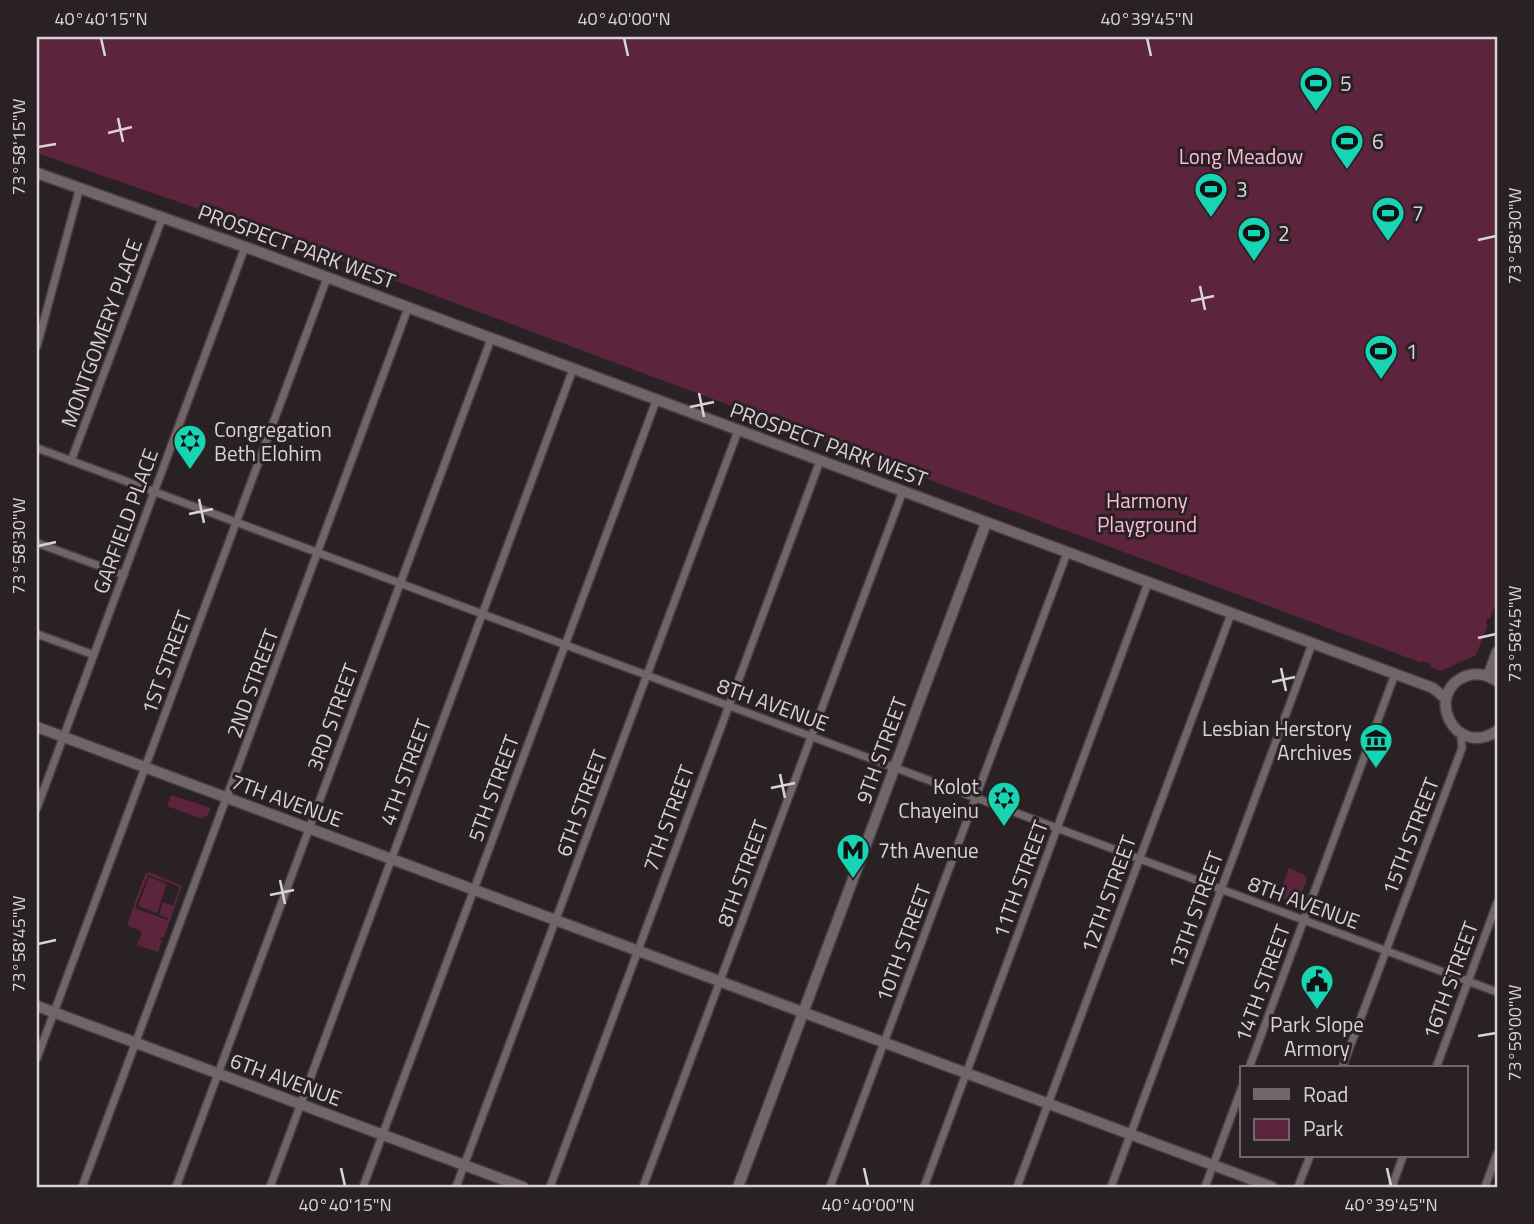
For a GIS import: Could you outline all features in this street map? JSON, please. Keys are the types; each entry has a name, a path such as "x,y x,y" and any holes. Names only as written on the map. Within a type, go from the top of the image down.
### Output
{"street":[{"name":"PROSPECT PARK WEST","path":"37,173 163,216 1433,688 1446,699"},
{"path":"37,346 80,187"},
{"name":"MONTGOMERY PLACE","path":"71,461 163,216"},
{"name":"GARFIELD PLACE","path":"37,808 245,247"},
{"name":"1ST STREET","path":"37,1058 327,278"},
{"name":"2ND STREET","path":"82,1187 408,308"},
{"name":"3RD STREET","path":"176,1187 491,339"},
{"name":"4TH STREET","path":"270,1187 573,369"},
{"name":"5TH STREET","path":"363,1187 656,401"},
{"name":"6TH STREET","path":"456,1187 738,431"},
{"name":"8TH AVENUE","path":"37,448 1497,992"},
{"name":"7TH STREET","path":"550,1187 820,461"},
{"name":"8TH STREET","path":"643,1187 903,491"},
{"name":"9TH STREET","path":"738,1187 986,523"},
{"path":"37,543 124,575"},
{"name":"10TH STREET","path":"830,1187 1067,552"},
{"name":"11TH STREET","path":"924,1187 1148,583"},
{"name":"12TH STREET","path":"1017,1187 1231,614"},
{"path":"37,634 94,655"},
{"name":"13TH STREET","path":"1111,1187 1312,644"},
{"path":"1497,652 1493,678 1477,674 1460,679 1446,699 1449,721 1461,734 1482,738 1497,731"},
{"name":"14TH STREET","path":"1250,1066 1395,674"},
{"name":"7TH AVENUE","path":"37,727 1272,1187"},
{"name":"15TH STREET","path":"1343,1066 1462,748 1461,734"},
{"name":"16TH STREET","path":"1437,1066 1497,903"},
{"name":"6TH AVENUE","path":"37,1006 523,1187"},
{"path":"1205,1187 1240,1092"},
{"path":"1485,1187 1497,1154"},
{"path":"1298,1187 1309,1158"},
{"path":"1392,1187 1402,1158"}],"green space":[{"path":"37,37 1497,37 1497,599 1490,619 1487,619 1488,625 1476,655 1441,671 1423,661 1422,663 245,225 37,153"},
{"path":"171,795 211,808 207,817 204,816 203,819 167,806"},
{"path":"1289,868 1303,874 1307,879 1299,900 1295,903 1278,897"},
{"path":"149,872 182,886 164,937 160,939 162,941 158,952 137,945 142,932 127,925 145,874","holes":["148,875 180,887 173,906 163,902 159,915 168,918 167,920 135,908"]},
{"path":"149,877 167,884 157,913 138,906"}],"place":[{"name":"5","path":"1316,113"},
{"name":"6","path":"1347,171"},
{"name":"3","path":"1211,219"},
{"name":"7","path":"1388,243"},
{"name":"2","path":"1254,263"},
{"name":"1","path":"1381,381"},
{"name":"Congregation Beth Elohim","path":"190,471"},
{"name":"Lesbian Herstory Archives","path":"1376,770"},
{"name":"Kolot Chayeinu","path":"1004,828"},
{"name":"7th Avenue","path":"853,880"},
{"name":"Park Slope Armory","path":"1317,1011"}],"park label":[{"name":"Long Meadow","path":"1241,156"},
{"name":"Harmony Playground","path":"1147,512"}]}
